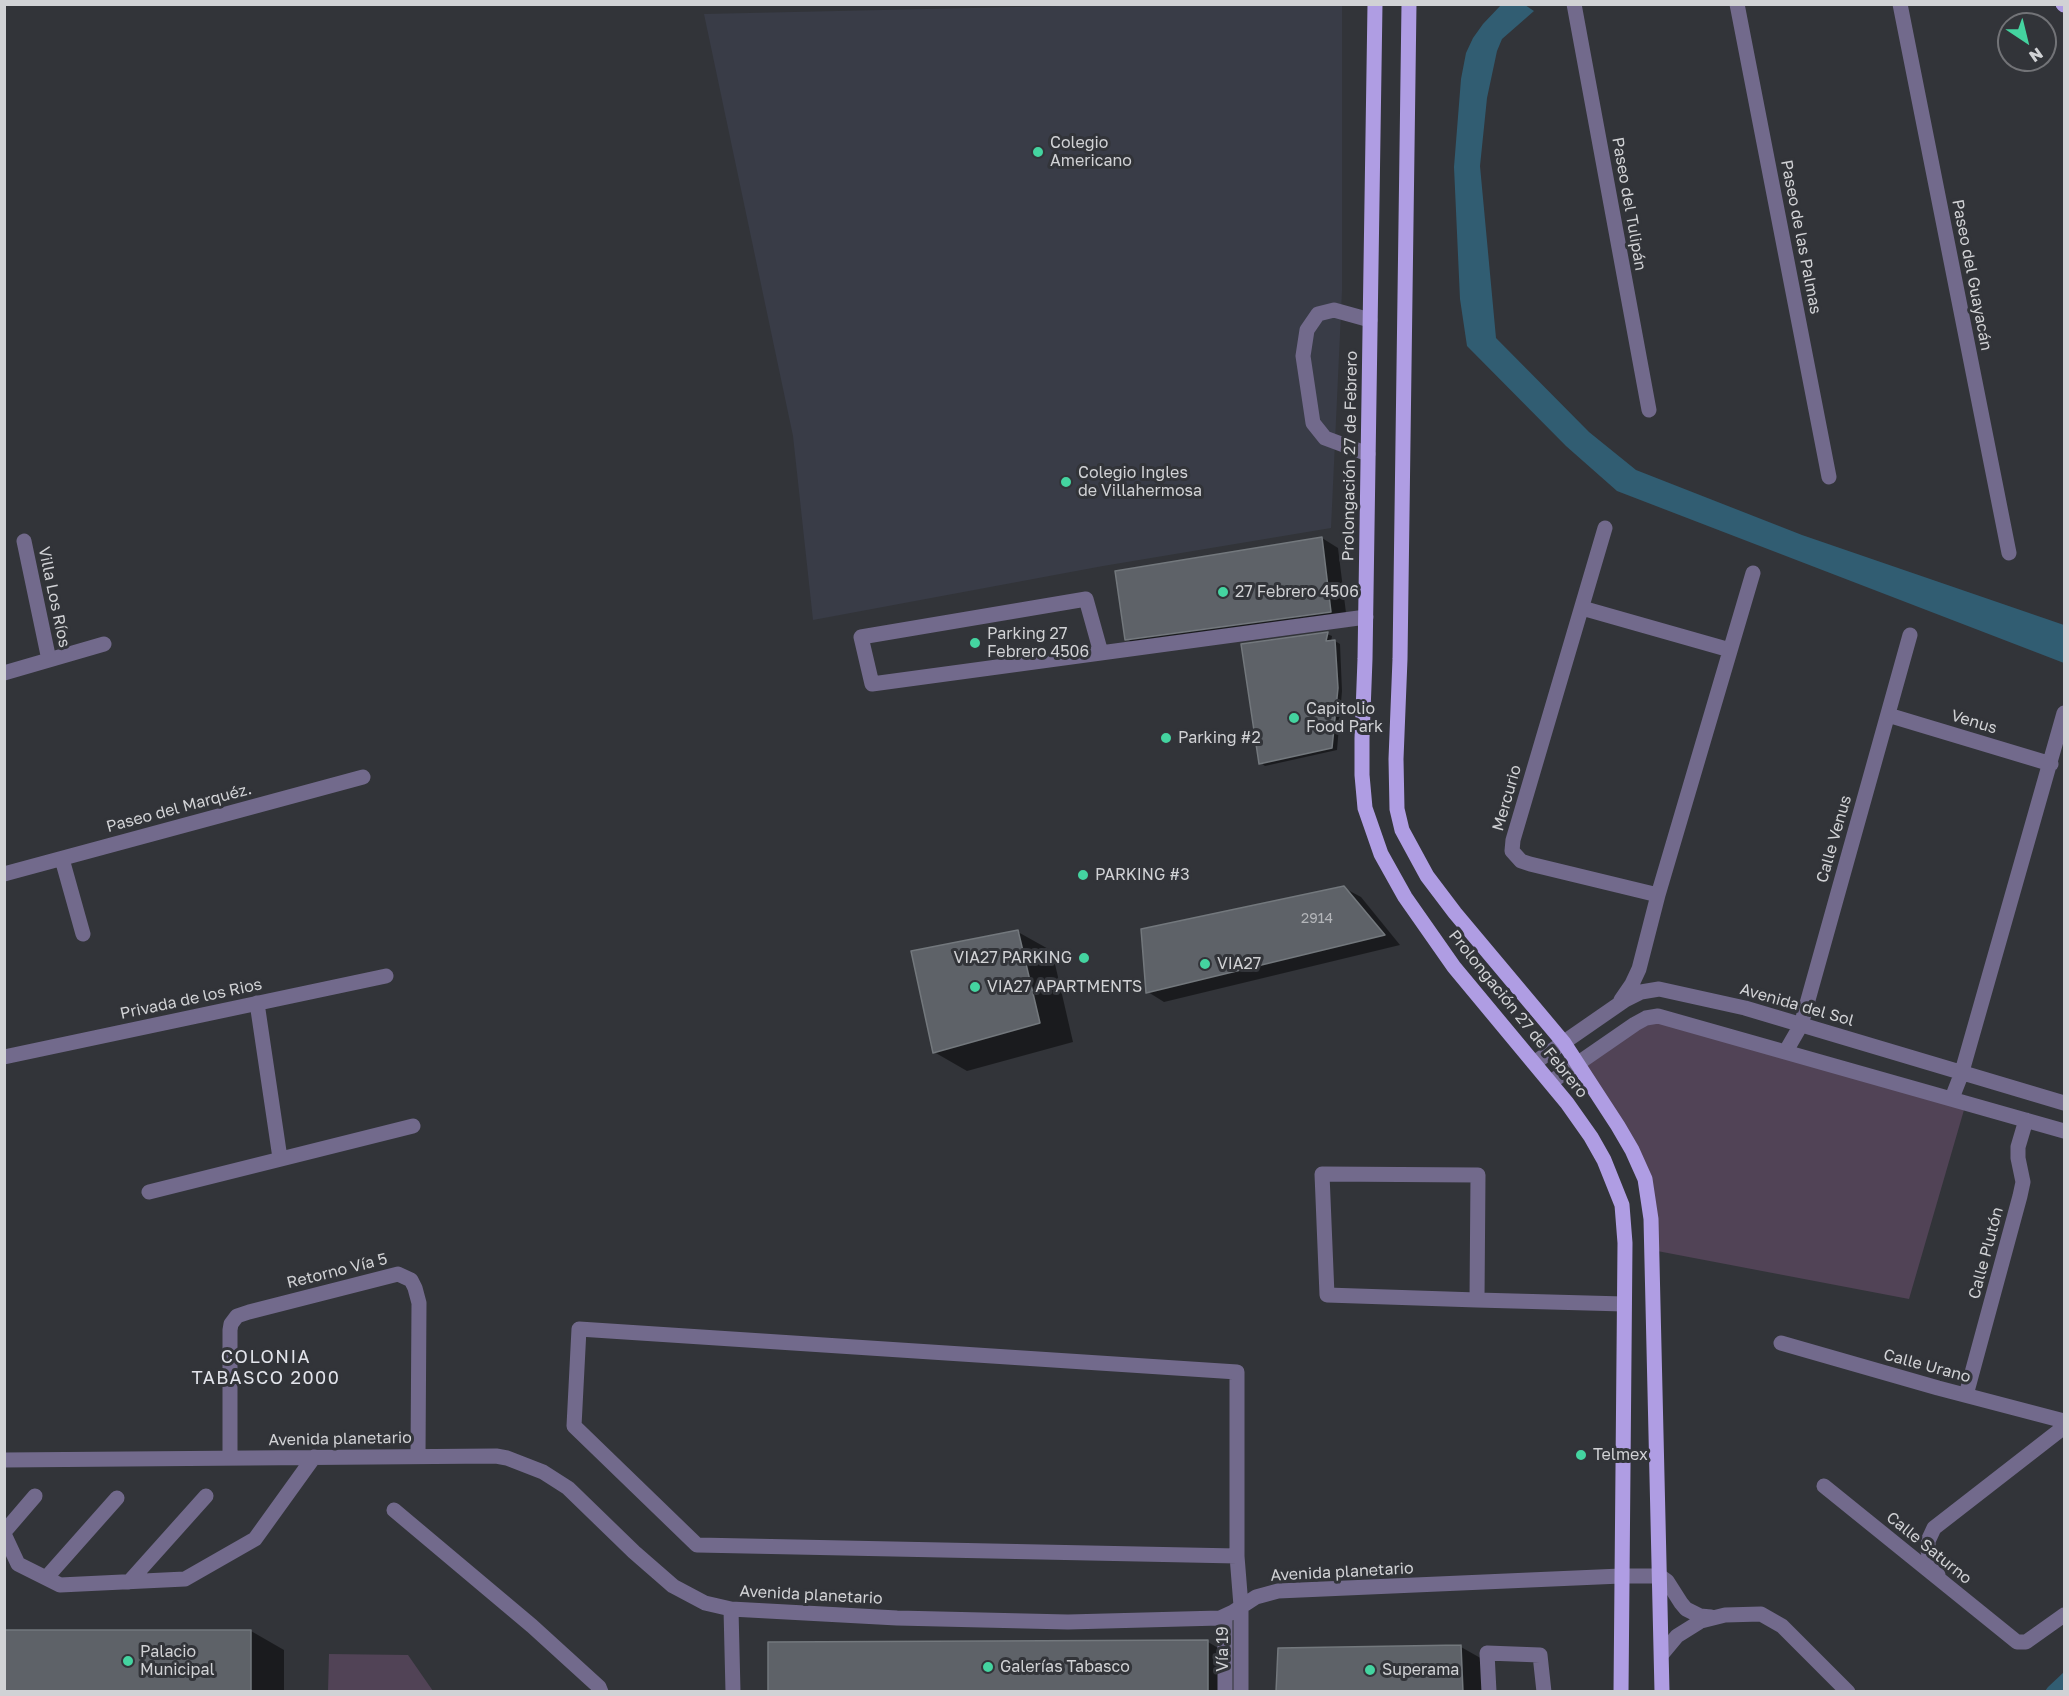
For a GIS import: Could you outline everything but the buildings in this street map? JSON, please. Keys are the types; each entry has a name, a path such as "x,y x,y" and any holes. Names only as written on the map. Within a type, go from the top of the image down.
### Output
{"main road":[{"name":"Prolongación 27 de Febrero","path":"1375,4 1362,775 1365,808 1373,834 1393,877 1454,967 1551,1082 1591,1137 1616,1186 1622,1205 1624,1304 1621,1692"},
{"name":"Prolongación 27 de Febrero","path":"1409,4 1397,809 1402,830 1427,876 1455,913 1564,1042 1632,1150 1645,1179 1651,1219 1662,1692"}],"street":[{"name":"Paseo del Tulipán","path":"1574,4 1649,410"},
{"name":"Paseo de las Palmas","path":"1737,4 1829,477"},
{"name":"Paseo del Guayacán","path":"1900,4 2009,553"},
{"path":"1368,454 1325,438 1313,423 1303,356 1307,330 1318,314 1334,310 1370,320"},
{"name":"Mercurio","path":"1605,528 1512,844 1512,851 1521,861 1530,864 1658,895"},
{"name":"Villa Los Ríos","path":"24,541 49,660"},
{"path":"1617,1005 1632,984 1639,969 1658,895 1753,573"},
{"path":"1101,653 1086,599 861,637 872,684 1101,653 1366,617"},
{"path":"1582,608 1730,650"},
{"name":"Calle Venus","path":"1786,1051 1801,1024 1910,635"},
{"path":"4,673 104,644"},
{"path":"1952,1098 1962,1072 2064,713"},
{"name":"Venus","path":"1888,715 2051,764"},
{"name":"Paseo del Marquéz.","path":"4,874 363,777"},
{"path":"62,859 83,934"},
{"path":"1639,969 1645,1008 1641,1020"},
{"name":"Privada de los Rios","path":"4,1057 386,976"},
{"name":"Avenida del Sol","path":"1534,1063 1617,1005 1643,991 1659,989 1745,1008 2064,1103"},
{"path":"256,1003 280,1158"},
{"path":"1551,1082 1641,1020 1652,1016 1665,1017 2064,1131"},
{"name":"Calle Plutón","path":"1966,1395 2020,1196 2023,1182 2018,1147 2026,1120"},
{"path":"149,1192 413,1126"},
{"path":"1477,1300 1478,1174 1322,1174 1327,1295 1477,1300 1624,1304"},
{"name":"Retorno Vía 5","path":"230,1458 230,1330 231,1324 237,1317 245,1313 398,1274 411,1280 419,1304 418,1456"},
{"name":"Vía 19","path":"1237,1556 697,1545 574,1426 579,1329 1237,1372 1237,1556 1241,1692"},
{"name":"Calle Urano","path":"1781,1343 2064,1421"},
{"path":"1942,1582 1928,1556 1928,1541 1934,1528 2064,1427"},
{"name":"Avenida planetario","path":"4,1460 496,1456 519,1461 554,1478 581,1499 615,1535 673,1586 705,1603 731,1609 897,1618 1057,1622 1226,1617 1256,1597 1278,1591 1660,1576"},
{"path":"35,1496 4,1533 18,1564 60,1585 185,1579 255,1539 314,1457"},
{"name":"Calle Saturno","path":"1824,1486 2017,1642 2026,1642 2064,1615"},
{"path":"129,1582 206,1496"},
{"path":"46,1578 117,1498"},
{"path":"394,1509 532,1626 599,1687 601,1692"},
{"path":"1660,1576 1686,1609 1700,1616 1755,1613 1765,1615 1782,1626 1848,1692"},
{"name":"Avenida planetario","path":"731,1609 733,1692"},
{"name":"Vía 19","path":"1225,1692 1226,1617"},
{"path":"1662,1654 1677,1636 1692,1625 1712,1617"},
{"path":"1490,1692 1487,1653 1540,1655 1544,1692"}],"shaded area":[{"name":"Colegio Americano","path":"1104,5 1342,5 1342,291 1331,528 1103,566 813,620 793,436 704,14"},
{"path":"1646,1018 1966,1103 1909,1299 1652,1250 1645,1179 1578,1064"},
{"path":"329,1654 408,1655 433,1691 328,1691"}],"water":[{"path":"1501,5 1525,5 1534,11 1502,39 1497,51 1487,98 1480,166 1496,338 1589,432 1636,470 1802,535 2064,625 2064,663 1617,491 1566,446 1467,346 1460,299 1454,167 1461,79 1466,53 1473,38"},
{"path":"2064,1672 2064,1691 2045,1691 2048,1687"}],"place":[{"name":"Colegio Americano","path":"1038,152"},
{"name":"Colegio Ingles de Villahermosa","path":"1066,482"},
{"name":"27 Febrero 4506","path":"1223,592"},
{"name":"Parking 27 Febrero 4506","path":"975,643"},
{"name":"Capitolio Food Park","path":"1294,718"},
{"name":"Parking #2","path":"1166,738"},
{"name":"PARKING #3","path":"1083,875"},
{"name":"VIA27 PARKING","path":"1084,958"},
{"name":"VIA27","path":"1205,964"},
{"name":"VIA27 APARTMENTS","path":"975,987"},
{"name":"Telmex","path":"1581,1455"},
{"name":"Palacio Municipal","path":"128,1661"},
{"name":"Galerías Tabasco","path":"988,1667"},
{"name":"Superama","path":"1370,1670"}],"district":[{"name":"COLONIA TABASCO 2000","path":"266,1367"}]}
